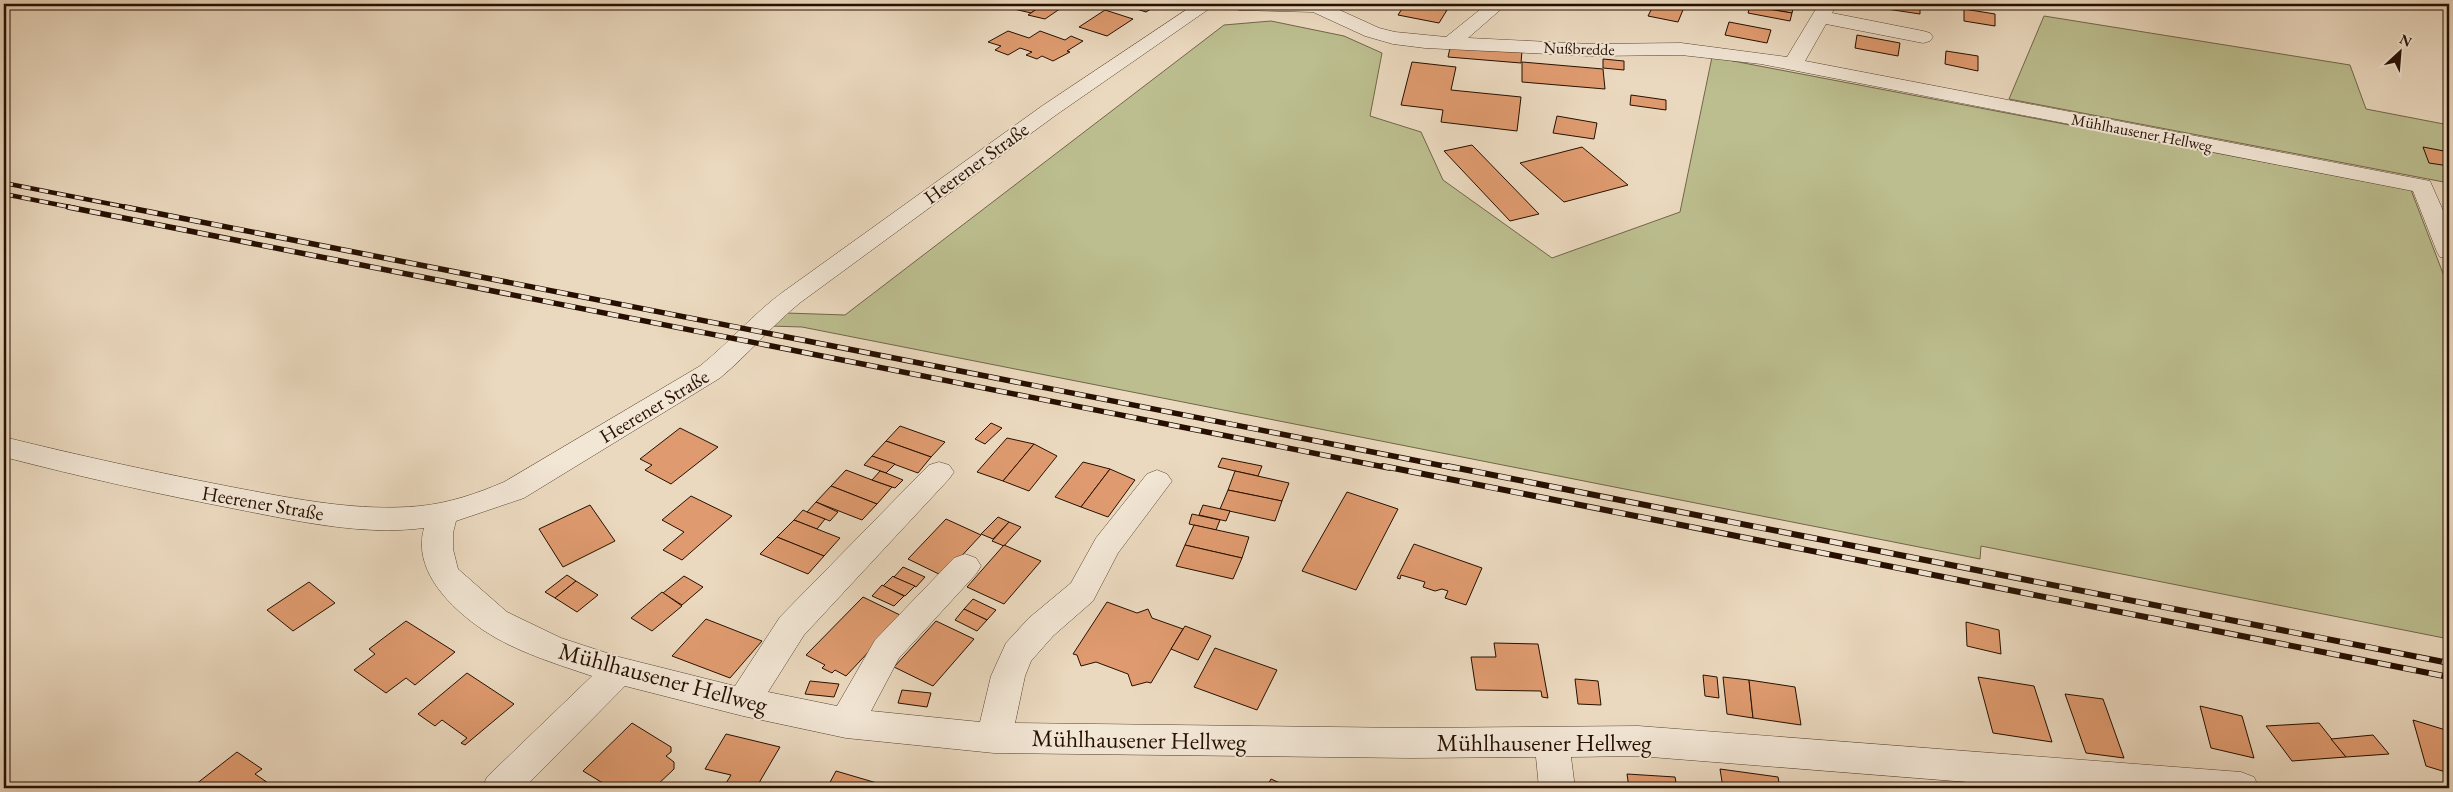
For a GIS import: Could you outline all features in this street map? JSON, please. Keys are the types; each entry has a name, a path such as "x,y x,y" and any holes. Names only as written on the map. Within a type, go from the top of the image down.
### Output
{"street":[{"name":"Heerener Straße","path":"4,447 154,483 302,512 373,518 406,518 443,514 483,503 514,490 710,372 736,351 767,316 792,297 973,164 1144,44 1207,4"},
{"path":"1238,4 1321,5"},
{"path":"1452,42 1498,4"},
{"name":"Nußbredde","path":"1321,5 1372,32 1393,38 1591,50 1681,49 1732,54 1793,64"},
{"path":"1793,64 1824,10 1923,37"},
{"name":"Mühlhausener Hellweg","path":"1793,64 2422,186 2449,252"},
{"path":"744,702 792,626 939,472"},
{"path":"994,738 1008,676 1018,654 1041,627 1082,592 1107,546 1157,481"},
{"name":"Mühlhausener Hellweg","path":"443,514 438,532 438,549 444,574 462,593 496,621 550,648 619,671 744,702 846,723 994,738 1552,743 1648,742 2241,788"},
{"path":"846,723 887,649 965,566"},
{"path":"500,788 619,671"},
{"path":"1552,743 1558,788"}],"green space":[{"path":"2044,16 2350,65 2366,109 2449,125 2449,183 2009,99"},
{"path":"1271,21 1344,36 1382,53 1370,116 1421,132 1443,180 1552,258 1680,212 1712,57 2411,190 2449,289 2449,639 1981,546 1980,559 802,327 770,326 786,313 845,315 1224,25"}],"building":[{"path":"1021,4 1044,4 1031,13 1014,9"},
{"path":"1044,4 1067,4 1045,19 1028,15"},
{"path":"1121,4 1159,4 1146,12"},
{"path":"1405,4 1447,10 1439,23 1398,15"},
{"path":"1641,4 1685,5 1678,22 1648,16 1652,8 1640,6"},
{"path":"1751,4 1794,5 1792,13 1750,6"},
{"path":"1880,4 1920,4 1920,14 1880,8"},
{"path":"1750,6 1792,13 1790,21 1748,13"},
{"path":"1964,9 1995,14 1995,26 1964,21"},
{"path":"1105,10 1133,19 1107,36 1079,27"},
{"path":"1729,22 1771,30 1767,43 1725,35"},
{"path":"1008,31 1029,38 1040,31 1065,40 1071,36 1083,41 1067,51 1070,52 1053,61 1042,56 1037,59 1026,55 1032,52 1020,48 1008,55 995,50 1001,46 988,42"},
{"path":"1857,35 1900,43 1898,56 1855,48"},
{"path":"1450,48 1522,51 1521,63 1448,57"},
{"path":"1946,51 1978,56 1978,71 1945,64"},
{"path":"1603,59 1624,61 1624,70 1603,68"},
{"path":"1412,62 1456,67 1451,90 1521,97 1517,131 1441,122 1443,110 1401,105"},
{"path":"1522,62 1603,69 1605,89 1522,82"},
{"path":"1631,95 1666,100 1666,110 1630,105"},
{"path":"1557,116 1597,123 1594,139 1553,133"},
{"path":"1472,145 1539,214 1510,221 1444,151"},
{"path":"1582,147 1628,185 1564,202 1520,163"},
{"path":"2423,147 2449,152 2449,166 2429,163"},
{"path":"991,423 1002,428 985,444 975,439"},
{"path":"900,426 945,442 931,457 886,441"},
{"path":"680,428 718,447 671,484 645,470 652,465 640,459"},
{"path":"1007,438 1034,444 1003,481 977,472"},
{"path":"886,441 931,457 918,473 872,456"},
{"path":"1034,444 1057,456 1029,491 1003,481"},
{"path":"872,456 895,464 886,473 864,465"},
{"path":"1222,458 1262,466 1258,476 1218,467"},
{"path":"1083,462 1110,469 1081,507 1055,497"},
{"path":"1110,469 1135,480 1108,517 1081,507"},
{"path":"846,470 892,487 877,504 831,486"},
{"path":"880,471 903,480 895,488 872,480"},
{"path":"1235,471 1289,483 1282,501 1228,490"},
{"path":"831,486 877,504 862,520 816,502"},
{"path":"1228,490 1282,501 1275,521 1220,509"},
{"path":"1347,492 1398,509 1356,590 1302,571"},
{"path":"691,496 732,516 682,560 663,550 684,532 662,520"},
{"path":"816,502 838,512 830,521 807,512"},
{"path":"590,505 615,541 563,567 539,529"},
{"path":"1203,505 1230,511 1226,521 1199,515"},
{"path":"803,510 825,519 817,529 794,520"},
{"path":"1192,514 1220,520 1216,530 1189,524"},
{"path":"998,517 1009,522 993,539 981,534"},
{"path":"946,519 981,535 943,576 908,559"},
{"path":"794,520 840,538 824,556 777,537"},
{"path":"1009,522 1021,527 1004,546 992,541"},
{"path":"1194,525 1249,537 1242,558 1185,545"},
{"path":"777,537 824,556 808,574 760,554"},
{"path":"1414,544 1482,568 1466,605 1445,598 1448,591 1442,589 1435,591 1423,587 1425,582 1401,575 1400,579 1397,578"},
{"path":"1004,545 1041,561 1004,604 967,587"},
{"path":"1185,545 1242,558 1233,579 1176,566"},
{"path":"903,567 925,577 916,587 894,577"},
{"path":"567,575 576,581 555,598 545,592"},
{"path":"684,576 703,587 682,605 663,593"},
{"path":"893,576 915,586 905,596 883,586"},
{"path":"576,581 598,595 577,612 555,598"},
{"path":"309,582 335,603 293,631 267,610"},
{"path":"882,585 904,596 894,606 872,596"},
{"path":"662,592 682,606 652,631 631,618"},
{"path":"863,597 902,616 846,676 835,670 832,673 822,668 825,665 806,655"},
{"path":"973,599 996,610 987,620 964,609"},
{"path":"1107,602 1137,613 1148,609 1152,618 1183,629 1151,683 1147,682 1132,686 1128,674 1096,662 1081,666 1077,655 1073,654"},
{"path":"964,609 987,620 977,631 955,620"},
{"path":"706,619 762,641 730,678 672,656"},
{"path":"406,621 455,652 415,685 406,678 386,693 354,670 375,654 369,649"},
{"path":"936,621 974,639 933,686 894,667"},
{"path":"1966,622 1999,630 2001,654 1967,646"},
{"path":"1185,626 1211,636 1198,660 1171,649"},
{"path":"1494,643 1538,644 1548,698 1542,697 1541,691 1476,690 1471,657 1496,657"},
{"path":"1215,648 1277,670 1257,710 1194,687"},
{"path":"467,673 514,704 465,745 461,743 467,738 442,720 435,726 418,714"},
{"path":"1703,675 1717,677 1719,698 1705,696"},
{"path":"1723,677 1749,680 1753,718 1727,714"},
{"path":"1978,677 2034,686 2052,742 1993,733"},
{"path":"1575,679 1598,681 1601,705 1578,704"},
{"path":"1749,680 1795,687 1801,725 1753,718"},
{"path":"810,681 839,684 834,697 805,694"},
{"path":"902,690 931,693 927,707 898,703"},
{"path":"2065,694 2103,699 2124,758 2086,753"},
{"path":"2200,706 2242,716 2254,758 2211,748"},
{"path":"2413,720 2449,731 2449,773 2426,766"},
{"path":"632,723 671,747 671,752 666,756 674,762 674,769 654,788 611,788 583,771"},
{"path":"2319,723 2346,757 2292,761 2266,726"},
{"path":"726,734 780,747 756,788 723,788 731,775 705,769"},
{"path":"2373,735 2389,754 2346,757 2331,739"},
{"path":"237,752 262,769 255,774 271,785 267,788 191,788"},
{"path":"1720,769 1778,777 1780,788 1723,788"},
{"path":"836,771 887,786 886,788 827,788"},
{"path":"1627,774 1675,777 1677,788 1629,788"},
{"path":"1271,779 1291,788 1266,788"}],"railway":[{"path":"4,183 131,208"},
{"path":"4,194 75,208"},
{"path":"68,207 1389,468"},
{"path":"125,207 1454,468"},
{"path":"1383,466 2449,677"},
{"path":"1447,466 2449,663"}]}
